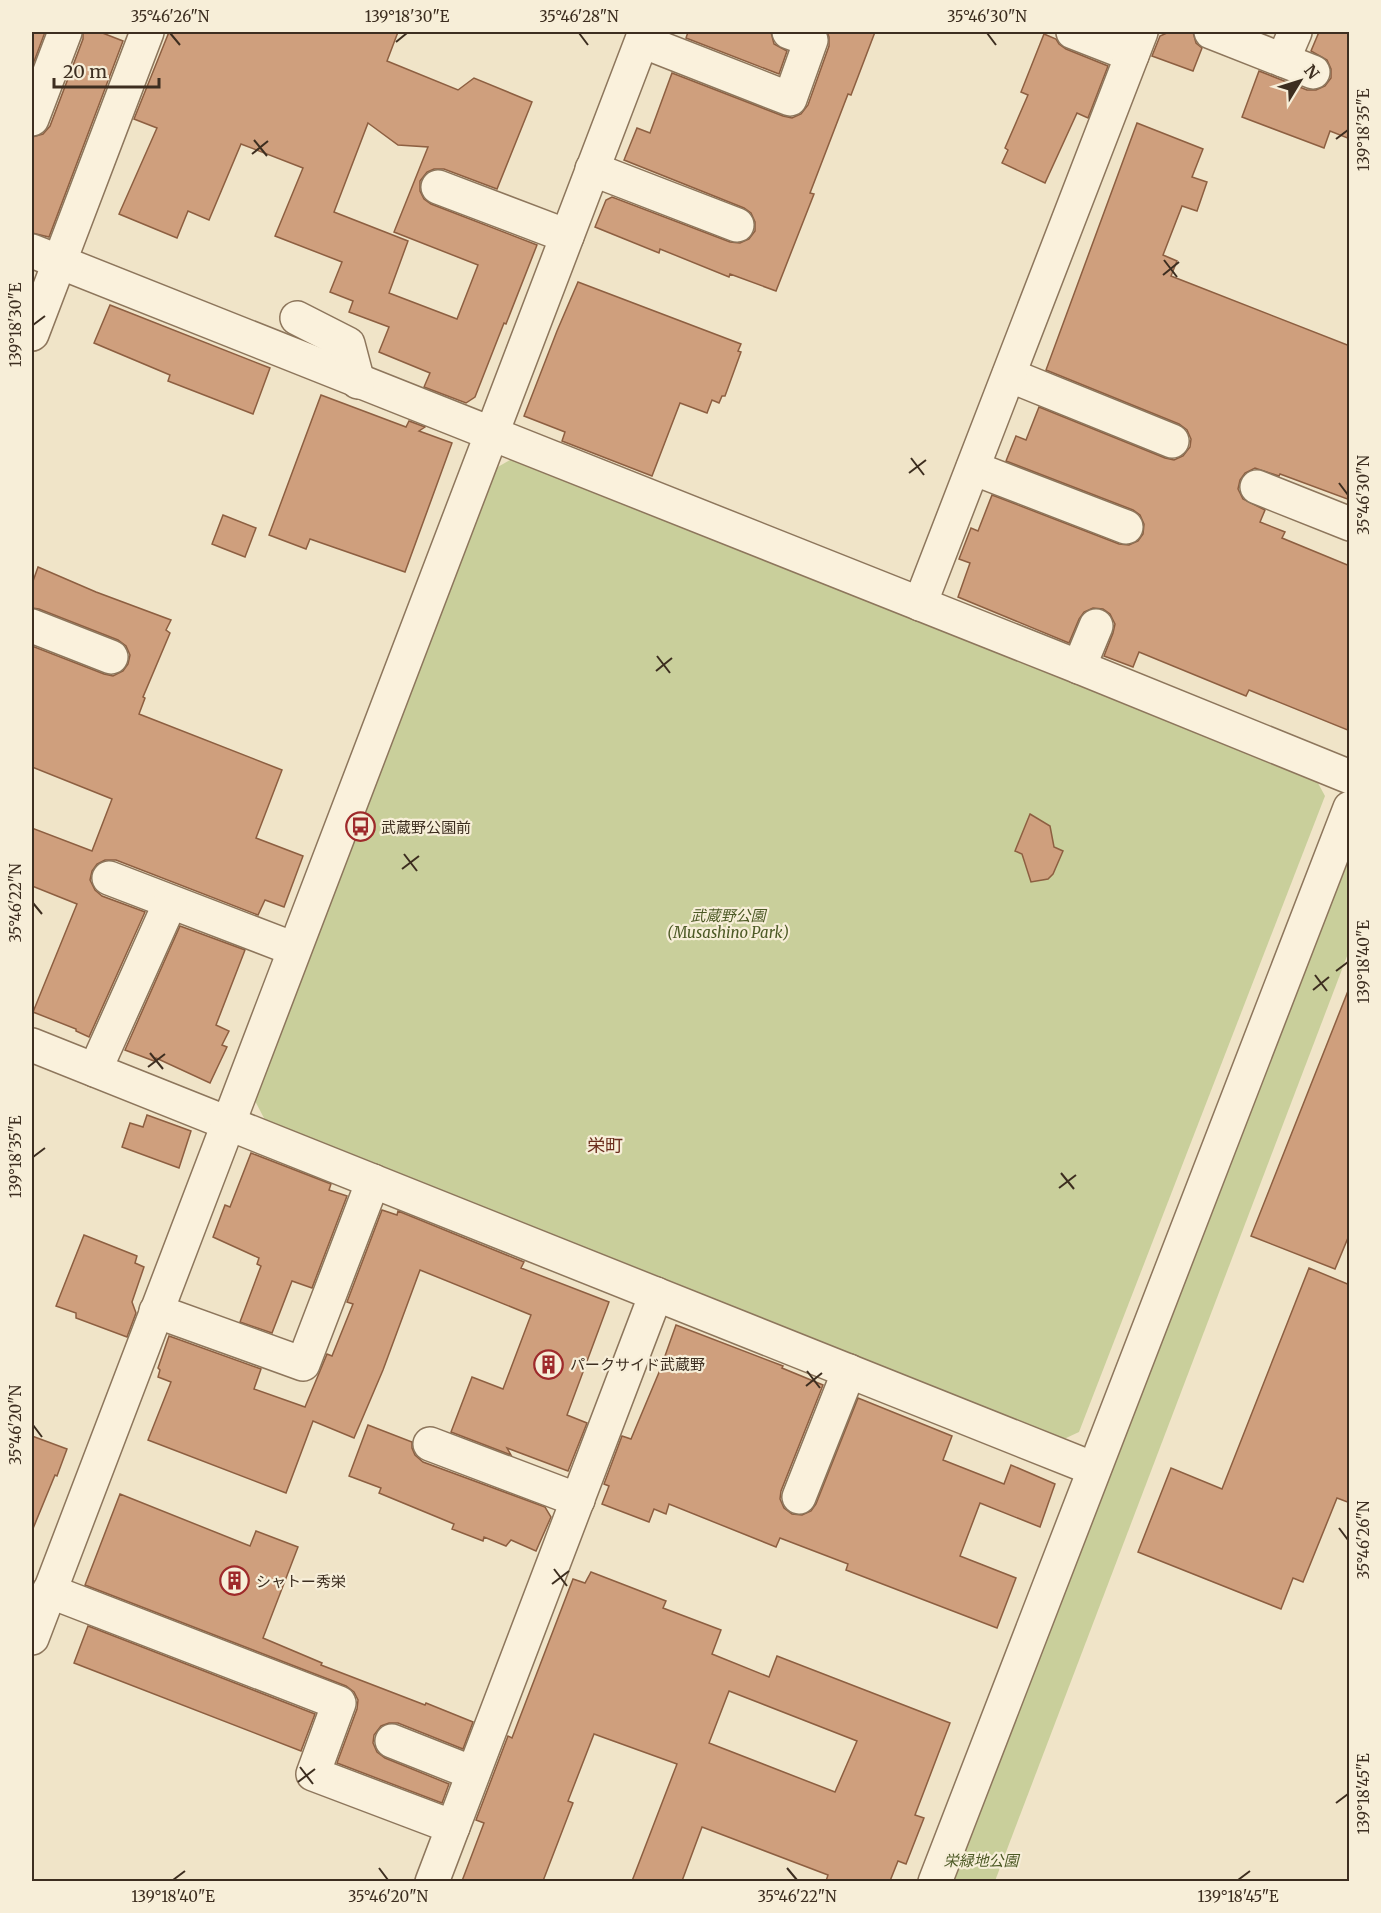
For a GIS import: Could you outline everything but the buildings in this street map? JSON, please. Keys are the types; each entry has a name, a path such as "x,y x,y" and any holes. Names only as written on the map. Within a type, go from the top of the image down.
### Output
{"street":[{"path":"32,119 65,32"},
{"path":"32,1638 643,36 790,99 811,40 789,32"},
{"path":"920,604 1137,43 1073,32"},
{"path":"1211,32 1297,55"},
{"path":"32,334 46,256 142,33"},
{"path":"592,169 737,225"},
{"path":"438,187 567,236"},
{"path":"46,256 1350,777"},
{"path":"297,318 348,344 358,382"},
{"path":"1009,375 1172,441"},
{"path":"973,468 1126,527"},
{"path":"1257,487 1350,524"},
{"path":"32,626 111,657"},
{"path":"1079,667 1096,626"},
{"path":"935,1881 1350,808"},
{"path":"109,879 294,949"},
{"path":"95,1070 170,903"},
{"path":"32,1045 1094,1468"},
{"path":"156,1311 303,1364 373,1181"},
{"path":"432,1881 656,1294"},
{"path":"799,1497 849,1371"},
{"path":"430,1444 578,1500"},
{"path":"49,1591 339,1703 313,1774 453,1827"},
{"path":"392,1741 473,1773"}],"green space":[{"name":"武蔵野公園 (Musashino Park)","path":"517,456 1313,774 1325,796 1079,1432 1064,1439 265,1120 254,1099 489,472"},
{"name":"栄緑地公園","path":"1349,844 1349,951 995,1881 951,1882"}],"place":[{"name":"武蔵野公園前","path":"360,827"},
{"name":"パークサイド武蔵野","path":"549,1364"},
{"name":"シャトー秀栄","path":"235,1581"}],"district":[{"name":"栄町","path":"605,1145"}]}
